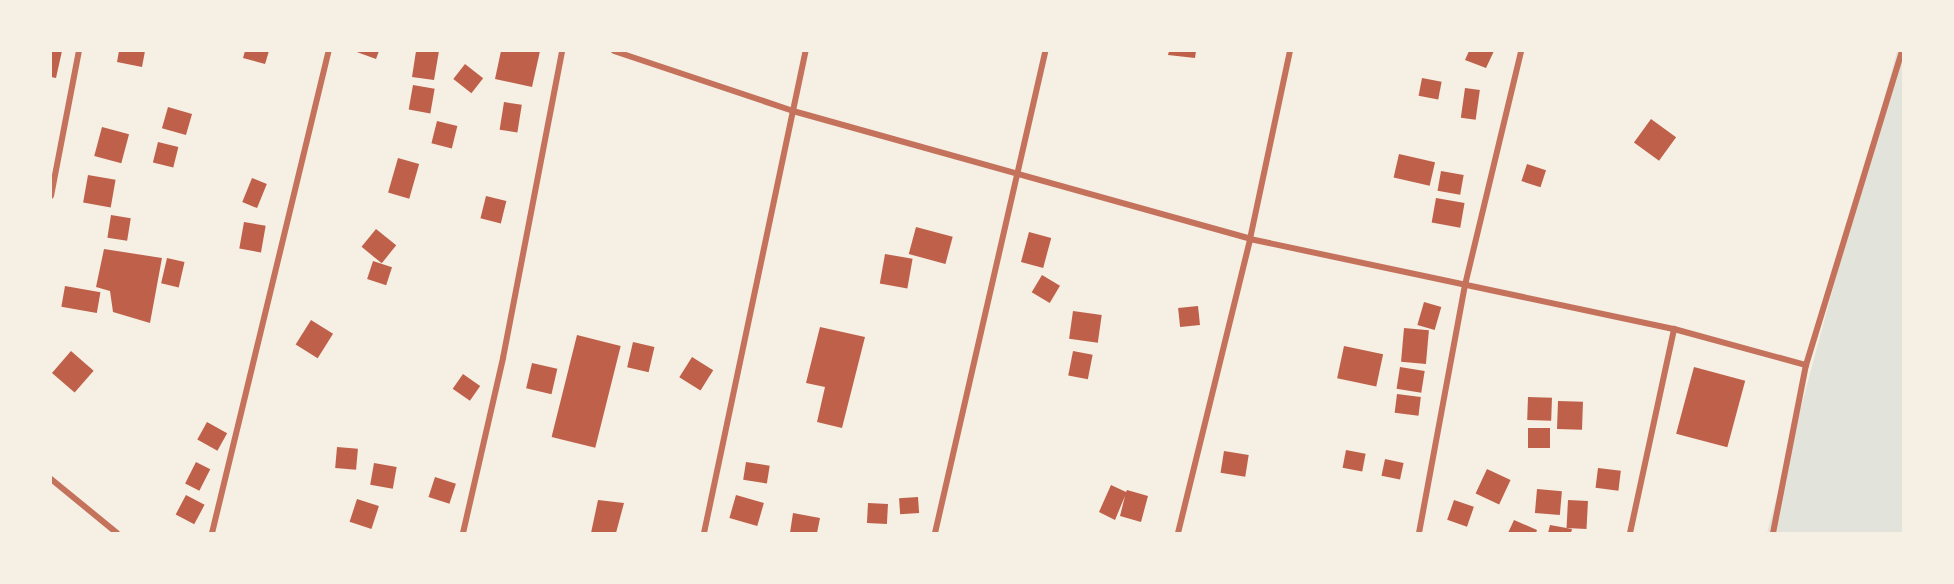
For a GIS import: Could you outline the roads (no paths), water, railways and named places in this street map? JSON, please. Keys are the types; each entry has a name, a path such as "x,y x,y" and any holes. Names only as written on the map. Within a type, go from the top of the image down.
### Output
{"street":[{"path":"51,196 80,51"},
{"path":"212,533 329,51"},
{"path":"463,533 503,358 562,51"},
{"path":"614,51 793,111 1250,239 1674,329 1806,365"},
{"path":"704,533 806,51"},
{"path":"936,533 1045,51"},
{"path":"1178,533 1250,239 1290,51"},
{"path":"1419,533 1465,285 1521,51"},
{"path":"1773,533 1806,365 1902,51"},
{"path":"1630,533 1674,329"},
{"path":"51,479 117,533"}]}
